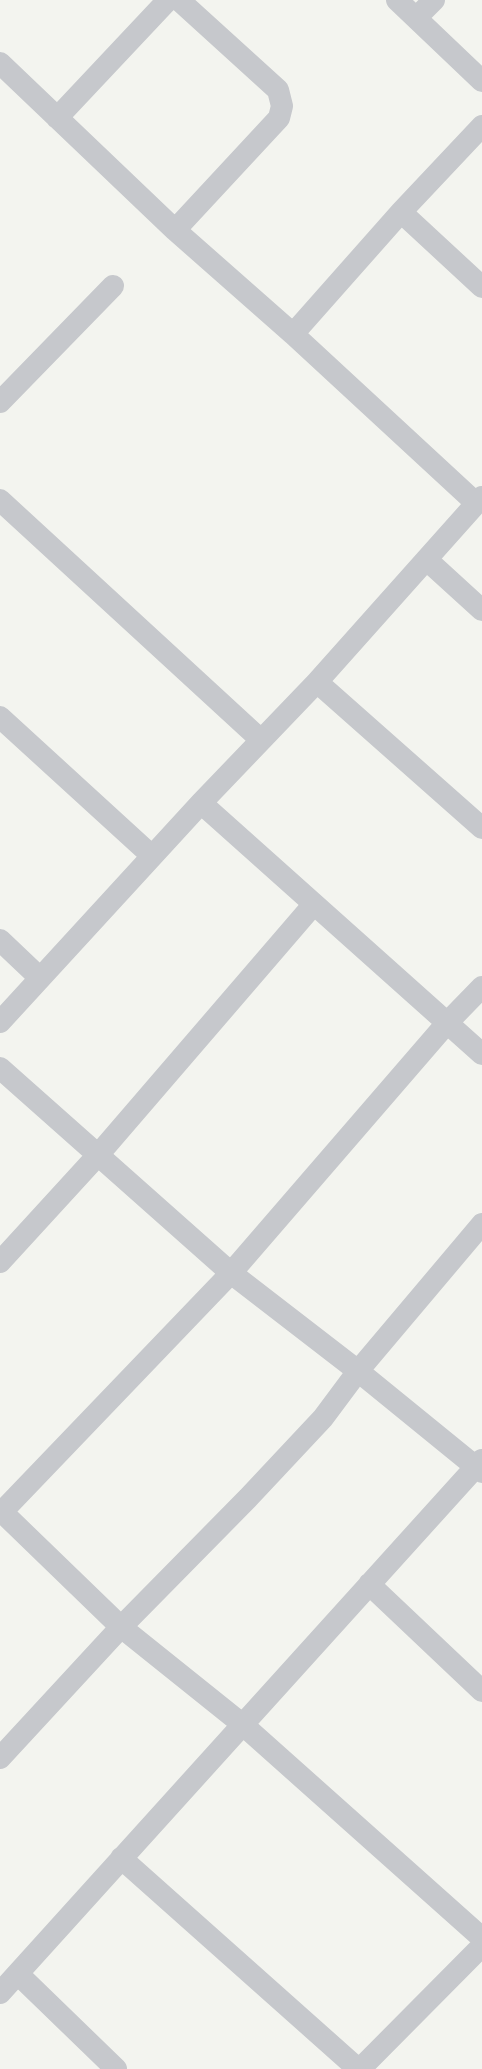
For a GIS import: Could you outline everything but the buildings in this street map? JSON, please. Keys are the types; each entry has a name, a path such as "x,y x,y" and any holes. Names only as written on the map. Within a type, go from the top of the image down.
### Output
{"street":[{"path":"57,118 168,0"},
{"path":"175,230 279,118 282,106 278,90 179,0"},
{"path":"397,0 482,81"},
{"path":"416,18 434,0"},
{"path":"0,63 175,230 294,334 479,500 317,682 201,803 0,1022"},
{"path":"294,334 401,212 482,126"},
{"path":"401,212 482,287"},
{"path":"0,402 113,286"},
{"path":"0,500 261,740"},
{"path":"427,560 482,610"},
{"path":"317,682 482,828"},
{"path":"0,717 152,856"},
{"path":"201,803 482,1054"},
{"path":"0,1262 98,1155 314,904"},
{"path":"0,940 40,978"},
{"path":"482,987 447,1023 231,1273 1,1512 121,1627 242,1724 482,1938"},
{"path":"0,1068 231,1273 480,1466 369,1584 0,1993"},
{"path":"0,1758 121,1627 248,1498 323,1418 358,1371 482,1224"},
{"path":"369,1584 482,1691"},
{"path":"121,1858 359,2069 482,1946"},
{"path":"18,1974 116,2069"}]}
